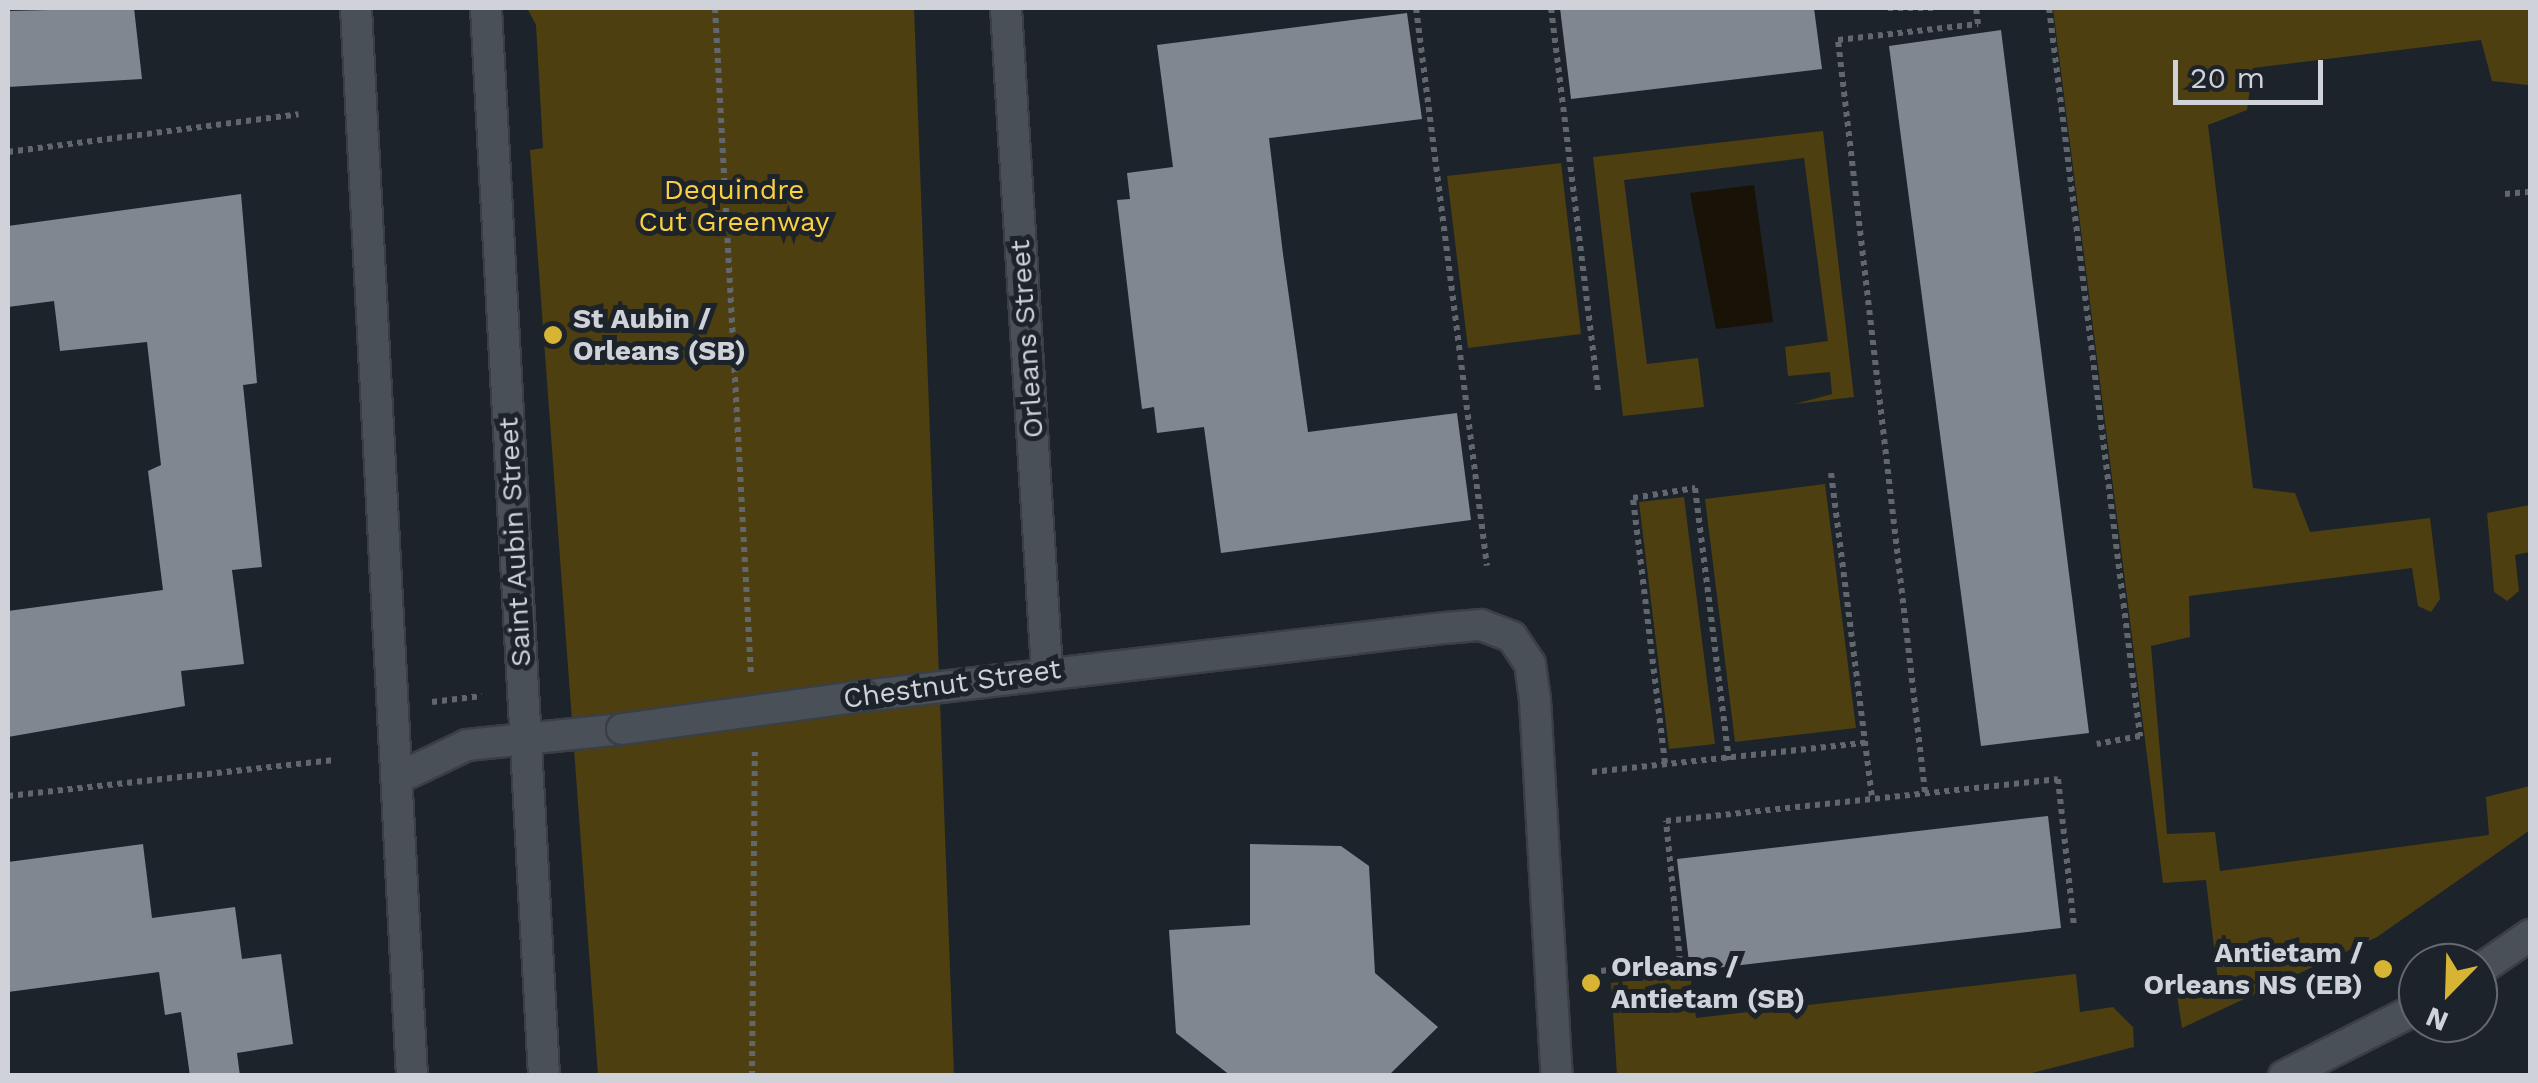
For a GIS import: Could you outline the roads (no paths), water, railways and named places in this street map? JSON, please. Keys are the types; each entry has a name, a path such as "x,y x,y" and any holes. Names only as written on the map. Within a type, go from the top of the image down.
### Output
{"street":[{"path":"356,8 412,1076"},
{"name":"Saint Aubin Street","path":"486,8 544,1076"},
{"name":"Orleans Street","path":"1006,8 1047,671"},
{"name":"Chestnut Street","path":"398,778 466,745 622,729 1047,671 1481,626 1512,636 1530,664 1557,1076"},
{"path":"2498,957 2530,935"},
{"path":"2284,1076 2398,1018"}],"place":[{"name":"St Aubin / Orleans (SB)","path":"553,335"},
{"name":"Antietam / Orleans NS (EB)","path":"2383,969"},
{"name":"Orleans / Antietam (SB)","path":"1591,983"}],"park label":[{"name":"Dequindre Cut Greenway","path":"734,206"}]}
